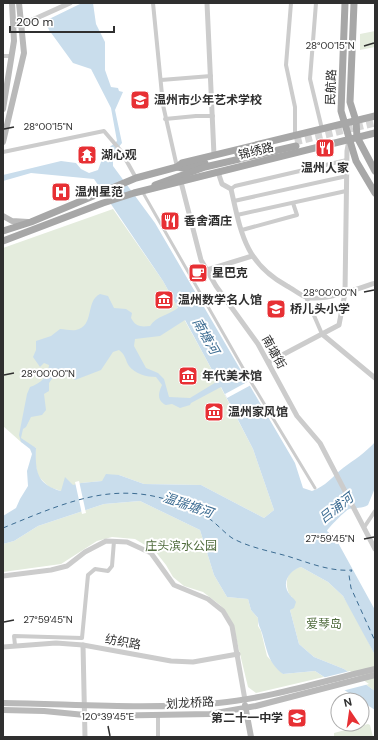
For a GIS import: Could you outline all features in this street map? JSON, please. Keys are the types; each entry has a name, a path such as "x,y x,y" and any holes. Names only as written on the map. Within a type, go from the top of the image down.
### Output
{"main road":[{"path":"3,109 13,56 14,26 12,3"},
{"path":"3,142 24,53 19,3"},
{"name":"民航路","path":"345,3 341,111 356,161 375,193"},
{"name":"民航路","path":"354,3 350,102 356,121 357,137"},
{"name":"锦绣路","path":"142,191 164,181 205,167 295,141 322,129 375,116"},
{"name":"锦绣路","path":"3,241 103,202 134,193 375,133"},
{"path":"357,137 375,171"},
{"name":"锦绣路","path":"31,222 97,196 136,178 177,167 182,163 214,155 295,141"},
{"name":"锦绣路","path":"177,167 183,168 240,153 295,141"},
{"path":"3,216 12,221 31,222"},
{"path":"3,231 31,222"},
{"name":"划龙桥路","path":"3,710 44,711 84,715 158,716 210,714 246,708 375,668"},
{"name":"划龙桥路","path":"3,703 148,708 218,703 285,695 375,675"},
{"path":"244,700 251,737"}],"street":[{"path":"14,26 70,3"},
{"path":"153,3 165,119 177,167"},
{"path":"207,3 214,155"},
{"path":"291,3 286,65 295,106 295,141"},
{"path":"316,3 310,79 322,129"},
{"path":"3,56 13,56"},
{"path":"162,80 211,76"},
{"path":"165,119 213,116"},
{"path":"3,152 104,131 120,151 136,178"},
{"path":"269,362 339,325 345,293 346,191 349,139"},
{"path":"231,189 235,186 347,160"},
{"path":"218,172 222,184 231,189 237,215 248,249 262,268 279,281 306,297 323,297 345,293 375,284"},
{"path":"234,201 347,176"},
{"name":"南塘街","path":"181,182 201,260 216,286 246,325 269,362 297,416 320,443 365,526 375,549"},
{"path":"142,191 251,382 315,488"},
{"path":"237,215 346,191"},
{"path":"242,230 297,215 293,203"},
{"path":"207,270 252,256"},
{"path":"306,297 322,334 375,378"},
{"path":"365,526 375,511"},
{"path":"15,646 14,636 82,638 88,575 95,569 108,571 112,566 114,541"},
{"path":"3,576 51,570 67,566 102,542 127,542 152,553 174,585 208,599 223,611 232,626 238,654 244,700"},
{"name":"纺织路","path":"3,647 56,643 83,645 171,661 186,662 238,654"},
{"path":"83,645 85,737"},
{"path":"158,716 158,737"}],"green space":[{"path":"375,31 375,47 360,50 360,34"},
{"path":"113,209 163,281 253,449 274,510 264,518 201,485 144,484 119,475 102,481 81,483 61,491 49,487 38,476 35,462 36,448 21,442 3,426 3,248"},
{"name":"庄头滨水公园","path":"140,501 200,530 214,575 227,597 248,599 251,610 258,618 258,626 261,631 267,656 283,674 315,671 324,677 256,693 248,687 233,625 228,615 220,605 203,592 184,586 173,577 155,551 135,539 112,537 97,541 61,564 3,572 3,544 14,541 38,526 104,504"},
{"name":"爱琴岛","path":"301,567 328,582 343,596 354,614 375,655 375,691 344,669 314,657 299,644 290,610 292,597 288,591 287,582 289,574"},
{"path":"370,725 373,737 334,737 334,733 370,732"}],"water":[{"path":"82,3 93,3 96,24 105,42 105,70 111,87 118,88 119,91 123,92 115,110 122,143 113,154 113,166 155,223 295,463 303,488 312,491 321,487 375,442 375,488 368,505 347,510 327,531 336,539 375,610 375,655 343,596 328,582 301,567 290,574 286,582 286,586 287,590 296,602 294,608 290,610 299,644 314,657 344,669 375,691 375,710 370,707 370,692 347,692 315,671 283,674 278,670 271,661 258,618 251,610 248,599 227,597 214,575 200,530 140,501 104,504 38,526 14,541 3,544 3,516 16,508 28,486 27,471 32,454 30,449 21,442 19,435 27,394 30,387 43,379 47,373 49,365 44,363 40,367 33,357 36,350 36,341 51,336 60,329 76,330 82,328 86,324 95,297 100,294 108,296 114,308 126,309 132,313 131,318 133,321 137,325 141,326 150,326 159,318 178,308 163,281 94,179 31,173 3,181 3,175 61,161 76,163 81,169 89,173 98,170 105,151 117,141 111,108 91,69 73,63 49,30 45,21","holes":["185,320 218,381 190,398 169,397 164,379 158,373 146,368 134,346 135,339 160,336","119,350 129,366 134,371 145,376 156,377 162,385 159,394 160,399 166,405 172,404 180,408 190,405 191,403 221,387 253,449 274,510 264,518 201,485 144,484 119,475 106,474 102,481 73,485 65,477 61,491 47,485 42,481 37,470 36,448 21,438 23,429 26,427 31,417 42,415 46,410 44,394 49,391 49,383 56,373 65,373 75,380 101,370 113,352"]}],"pier":[{"path":"249,381 251,385 227,398 225,394"},
{"path":"79,481 86,513 82,514 75,482"},
{"path":"350,671 369,684 342,691 322,678"}],"ferry route":[{"path":"3,528 54,508 102,495 126,493 150,496 176,503 207,517 232,538 245,544 335,570 352,570 349,575 351,588 375,641"}],"tunnel":[{"path":"295,142 375,123"}],"place":[{"name":"温州市少年艺术学校","path":"140,100"},
{"name":"温州人家","path":"325,148"},
{"name":"湖心观","path":"87,155"},
{"name":"温州星范","path":"61,192"},
{"name":"香舍酒庄","path":"170,221"},
{"name":"星巴克","path":"198,273"},
{"name":"温州数学名人馆","path":"164,300"},
{"name":"桥儿头小学","path":"276,309"},
{"name":"年代美术馆","path":"188,376"},
{"name":"温州家风馆","path":"214,412"},
{"name":"第二十一中学","path":"297,718"}],"water label":[{"name":"南塘河","path":"206,336"},
{"name":"温瑞塘河","path":"188,505"},
{"name":"吕浦河","path":"336,508"}]}
